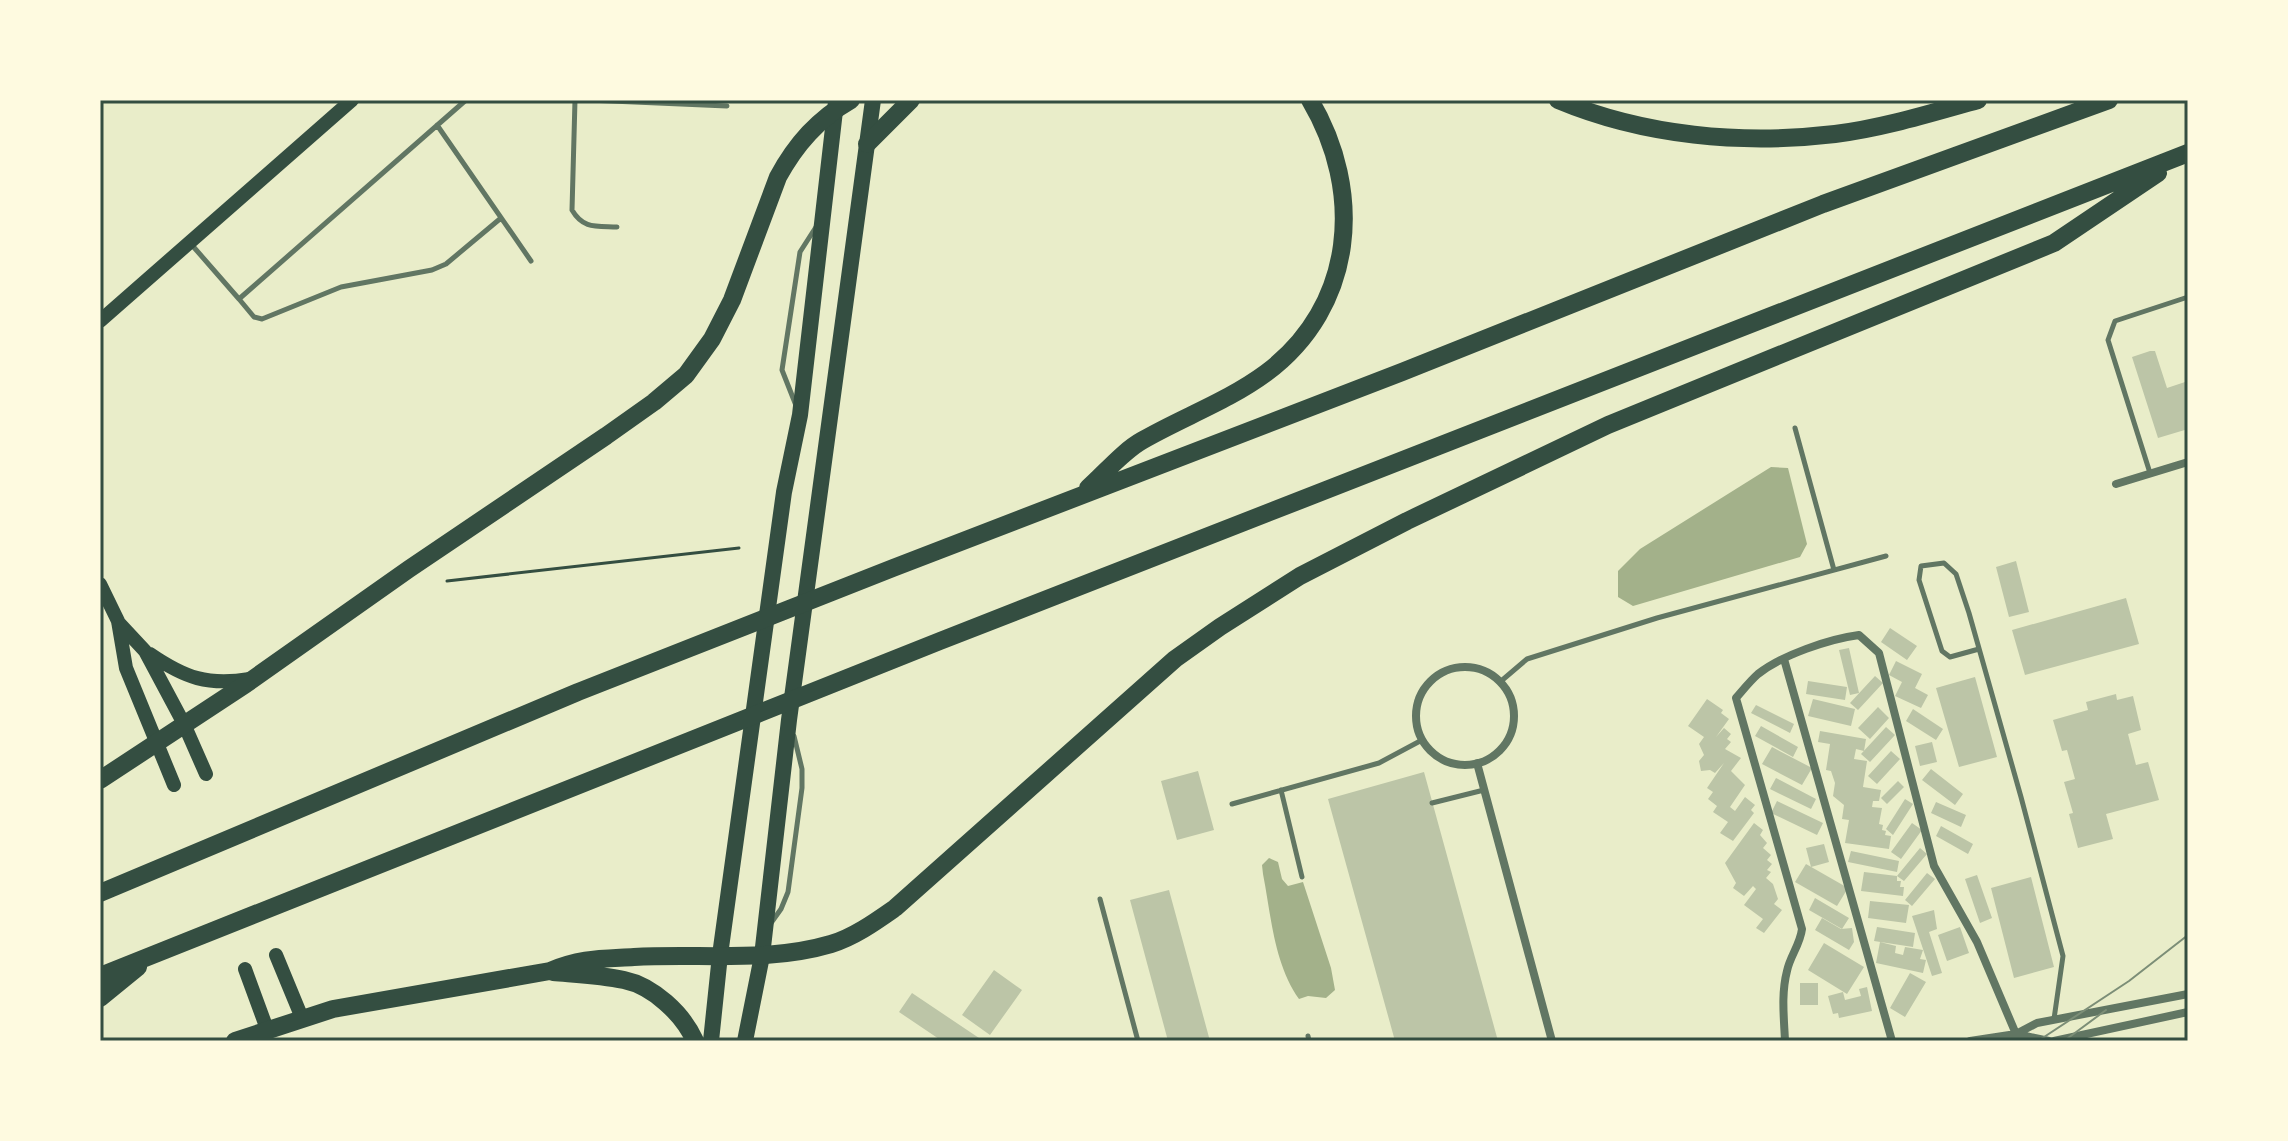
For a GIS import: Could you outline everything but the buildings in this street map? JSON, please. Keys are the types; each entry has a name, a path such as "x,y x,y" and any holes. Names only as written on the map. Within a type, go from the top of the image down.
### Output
{"highway":[{"path":"867,144 911,100"},
{"path":"1080,496 1139,442 1240,390 1267,372 1308,331 1323,306 1336,277 1345,209 1343,181 1334,150 1310,100"},
{"path":"1558,100 1604,118 1638,126 1690,134 1787,138 1837,134 1978,100"},
{"path":"100,893 578,692 1402,372 1823,204 2109,100"},
{"path":"100,780 254,678 618,427 686,375 712,339 732,300 778,177 788,159 806,134 840,103"},
{"path":"100,976 872,669 2188,153"},
{"path":"235,1041 333,1009 550,971 576,960 671,955 785,955 833,944 866,928 906,898 1175,659 1300,576 1608,425 2054,243 2188,153"},
{"path":"100,998 150,957"},
{"path":"550,971 626,980 645,989 669,1005 695,1041"}],"main road":[{"path":"100,321 352,100"},
{"path":"745,1041 766,930 789,720 873,100"},
{"path":"711,1041 720,955 784,492 800,415 823,216 840,103"},
{"path":"100,584 118,621 145,651 184,724 206,774"},
{"path":"118,621 126,668 174,785"},
{"path":"145,651 185,675 213,683 254,678"},
{"path":"276,955 302,1018"},
{"path":"245,969 267,1029"}],"street":[{"path":"2116,484 2188,462"},
{"path":"1785,1041 1785,981 1787,968 1800,945 1802,929 1736,698 1758,674 1784,659 1840,637 1859,635 1879,653 1934,866 1977,942 2016,1034"},
{"path":"1784,659 1892,1041"},
{"path":"1456,668 1473,668 1500,682 1509,695 1513,725 1499,752 1477,763 1454,765 1439,758 1422,740 1415,715 1418,699 1427,684 1440,673 1456,668"},
{"path":"1477,763 1552,1041"},
{"path":"1970,1041 2000,1039 2037,1023 2188,994"},
{"path":"2016,1034 2051,1041 2188,1012"}],"lane":[{"path":"239,299 466,100"},
{"path":"575,100 572,210 579,221 590,226 617,227"},
{"path":"588,100 727,106"},
{"path":"437,125 531,261"},
{"path":"800,415 782,370 800,252 823,216"},
{"path":"190,242 254,317 262,319 341,287 432,270 446,264 501,218"},
{"path":"2150,473 2108,340 2115,321 2188,297"},
{"path":"1795,428 1834,570"},
{"path":"1500,682 1527,659 1657,618 1886,556"},
{"path":"1979,649 1950,657 1942,651 1919,580 1921,566 1944,563 1956,574 1979,649 2063,956 2054,1020"},
{"path":"1232,804 1379,763 1422,740"},
{"path":"1281,790 1302,877"},
{"path":"1432,803 1484,790"},
{"path":"1100,899 1138,1041"}],"path":[{"path":"447,581 739,548"}],"shaded area":[{"path":"1771,467 1788,468 1807,544 1800,557 1633,606 1618,597 1618,571 1640,549"},
{"path":"1269,858 1278,862 1282,879 1288,886 1303,882 1331,968 1335,990 1326,998 1308,996 1299,999 1284,970 1263,874 1262,865"}],"tram line":[{"path":"2038,1041 2129,981 2188,935"},
{"path":"2064,1041 2106,1010"}]}
